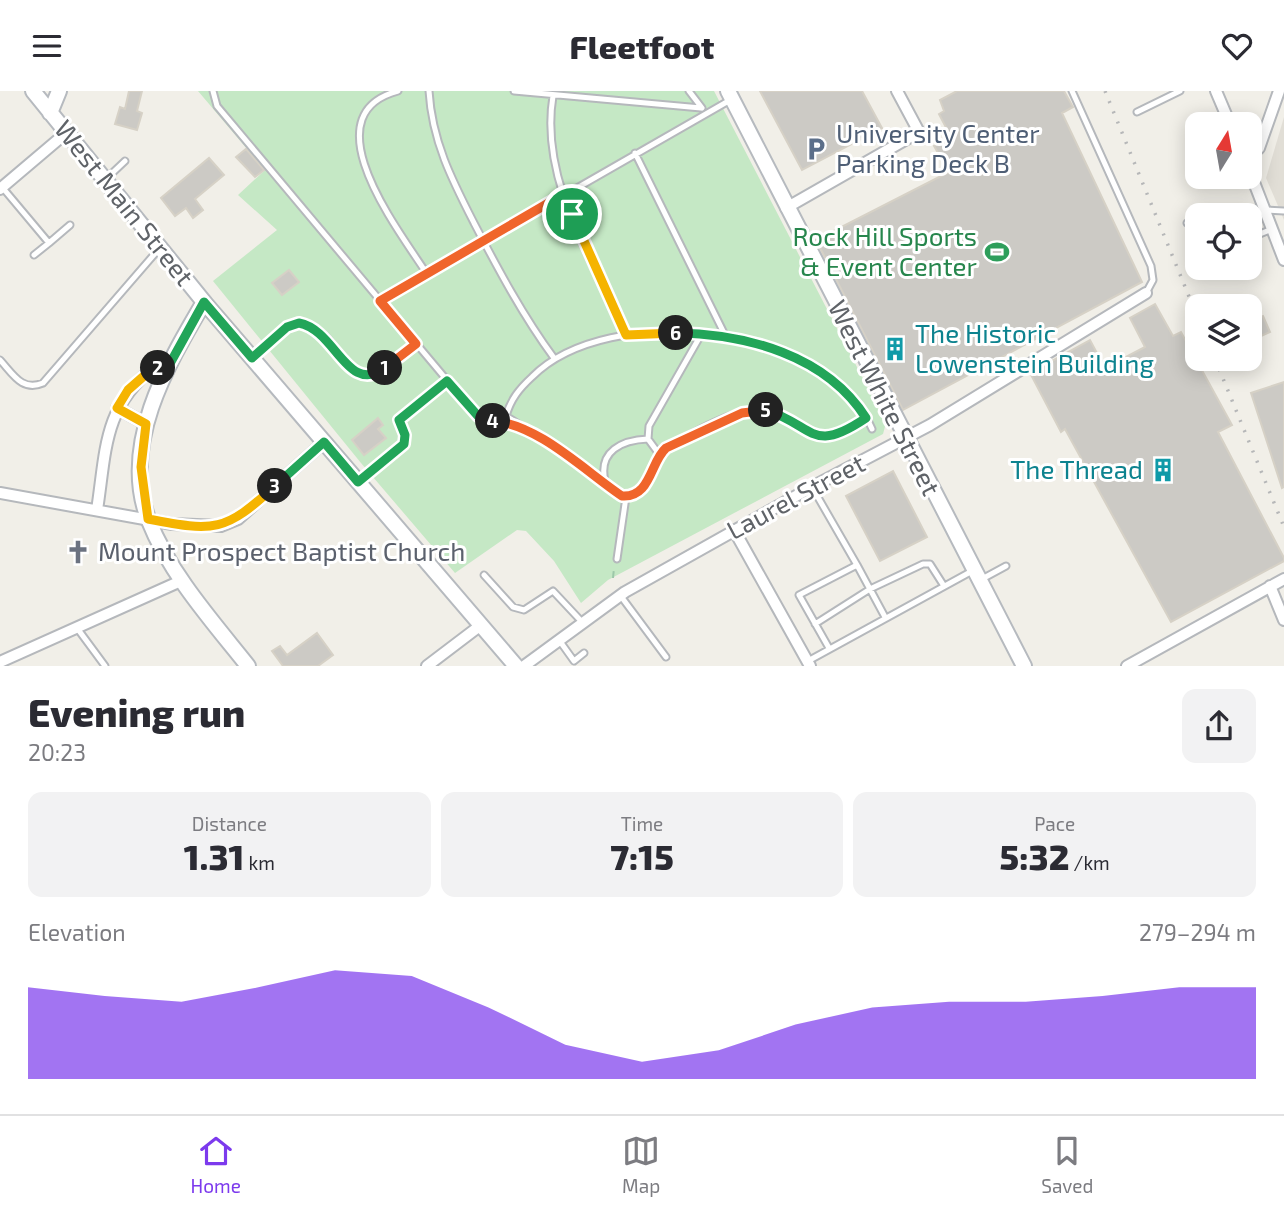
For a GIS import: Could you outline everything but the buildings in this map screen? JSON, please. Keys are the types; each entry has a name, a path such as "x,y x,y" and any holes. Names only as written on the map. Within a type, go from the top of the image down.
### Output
{"street":[{"name":"West Main Street","path":"33,91 204,302 516,666"},
{"path":"50,113 59,91"},
{"path":"786,208 919,132 897,91"},
{"path":"1216,91 1225,112"},
{"path":"1262,142 1279,111 1279,91"},
{"name":"West White Street","path":"730,95 904,439 1024,666"},
{"path":"1,188 66,133"},
{"path":"1257,189 1284,260"},
{"name":"Laurel Street","path":"524,666 620,596 734,530 904,439 1146,293"},
{"path":"204,302 167,369 146,424 141,467 148,519 183,580 247,666"},
{"path":"97,510 117,408 128,390 153,368 167,369"},
{"path":"117,408 146,424"},
{"path":"0,493 148,519 221,526 238,519 324,442"},
{"path":"734,530 808,664"},
{"path":"1127,666 1284,579"},
{"path":"0,662 183,580"},
{"path":"1270,586 1284,620"},
{"path":"427,666 481,625"}],"lane":[{"path":"213,91 217,106 478,416 512,423"},
{"path":"398,91 384,95 369,105 361,124 361,149 370,182 427,274"},
{"path":"429,91 443,160 482,241 554,358"},
{"path":"514,91 703,110"},
{"path":"689,91 703,110"},
{"path":"1072,91 1151,265 1153,280 1146,293"},
{"path":"1137,111 1180,91"},
{"path":"380,301 730,95"},
{"path":"553,96 550,116 551,145 564,194 626,335"},
{"path":"635,153 725,336"},
{"path":"107,179 125,161"},
{"path":"1,188 48,243"},
{"path":"1265,209 1284,211"},
{"path":"34,255 70,225"},
{"path":"1262,233 1272,229"},
{"path":"0,360 24,386 33,387 43,383 161,247"},
{"path":"252,358 287,327 299,323 320,331 348,367 369,376 380,372 416,344"},
{"path":"659,454 648,439 652,419 702,333"},
{"path":"626,496 506,417 516,394 554,358 580,345 626,335 702,333 769,347 841,385 872,429"},
{"path":"358,482 404,444 405,435 399,420 447,381"},
{"path":"626,496 644,487 659,454 684,438 754,409 769,411 803,431 824,437 844,433 866,418"},
{"path":"606,484 603,470 611,450 627,440 648,439"},
{"path":"812,487 885,617"},
{"path":"617,559 626,496"},
{"path":"815,624 870,589 923,564 930,564 944,586"},
{"path":"829,648 799,595 857,565"},
{"path":"808,664 829,648 944,586 1006,566"},
{"path":"484,575 513,607 524,610 553,591 583,623"},
{"path":"620,596 666,657"},
{"path":"77,628 105,666"},
{"path":"559,640 574,661"},
{"path":"567,666 584,653"}],"shaded area":[{"path":"1284,117 1284,220 1266,178"}],"green space":[{"path":"198,91 714,91 886,423 883,434 608,580 581,603 554,561 526,531 517,530 455,573 361,463 213,281 277,230 238,195 265,170"}],"railway":[{"path":"1105,91 1188,294"},
{"path":"1220,371 1284,527"}],"place":[{"name":"University Center Parking Deck B","path":"816,149"},
{"name":"Rock Hill Sports & Event Center","path":"997,252"},
{"name":"The Historic Lowenstein Building","path":"895,349"},
{"name":"The Thread","path":"1163,470"},
{"name":"Mount Prospect Baptist Church","path":"78,552"}],"route":[{"path":"564,194 572,214 626,335 702,333 769,347 841,385 866,418 844,433 824,437 803,431 769,411 754,409 742,413 666,448 659,454 654,471 644,487 629,497 622,496 574,460 512,423 491,421 478,416 447,381 399,420 405,435 404,444 358,482 324,442 238,519 221,526 199,526 148,519 141,467 146,424 117,408 128,390 153,368 167,369 204,302 252,358 287,327 299,323 311,325 320,331 348,367 359,374 369,376 380,372 416,344 380,301 564,194"}]}
